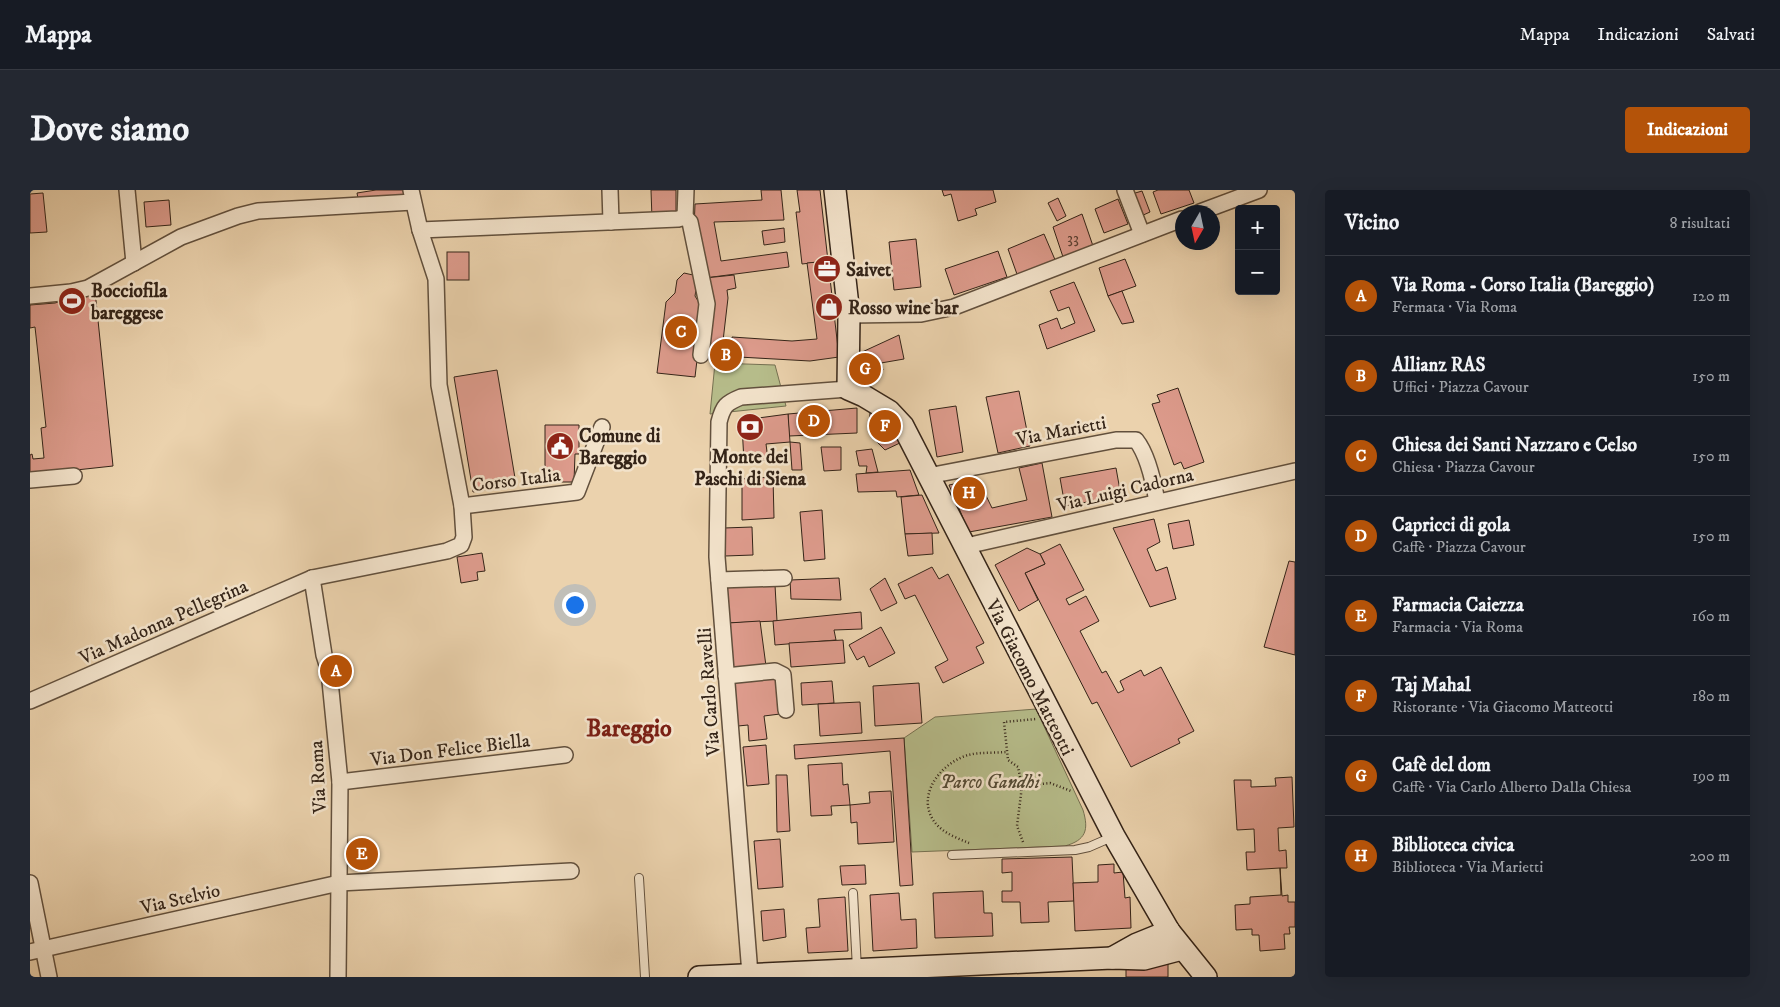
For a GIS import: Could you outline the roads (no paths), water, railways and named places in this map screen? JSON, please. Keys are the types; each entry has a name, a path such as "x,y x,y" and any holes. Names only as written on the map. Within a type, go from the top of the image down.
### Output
{"street":[{"path":"127,190 134,263"},
{"path":"610,190 611,222"},
{"path":"686,190 685,217 690,222 707,304 701,355"},
{"path":"835,190 849,316 844,357 848,389"},
{"path":"1125,190 1142,234"},
{"path":"1219,205 1259,190"},
{"path":"30,296 71,292 88,288 181,237 238,216 273,209 412,196 420,230 436,279 440,385 462,506"},
{"path":"420,230 678,219 685,217"},
{"path":"849,316 921,314 954,307 1175,222"},
{"name":"Via Carlo Ravelli","path":"750,974 717,556 718,422 720,403 741,397 819,386 848,389"},
{"name":"Via Giacomo Matteotti","path":"848,389 889,411 903,426 1114,836 1169,931 1206,977"},
{"name":"Corso Italia","path":"312,578 447,550 461,545 464,537 462,506 577,492 602,427"},
{"name":"Via Marietti","path":"928,476 1116,440 1136,440 1144,454 1157,502"},
{"name":"Via Luigi Cadorna","path":"966,550 975,544 1295,471"},
{"path":"30,480 74,476"},
{"name":"Via Madonna Pellegrina","path":"30,701 312,578"},
{"name":"Via Roma","path":"312,578 328,671 340,782 338,977"},
{"path":"719,580 784,578"},
{"path":"726,676 779,672 783,675 786,710"},
{"name":"Via Don Felice Biella","path":"340,782 565,755"},
{"name":"Via Stelvio","path":"37,950 339,883 571,871"},
{"path":"30,883 37,950 49,977"},
{"path":"1112,958 1137,944 1169,931"},
{"path":"699,977 750,974 781,975 857,969 909,972 991,970 1112,958 1144,959 1182,949"}],"lane":[{"path":"952,855 1075,850 1089,847 1114,836"},
{"path":"639,878 645,977"},
{"path":"853,893 857,969"}],"place":[{"name":"Saivet","path":"827,269"},
{"name":"Bocciofila bareggese","path":"72,301"},
{"name":"Rosso wine bar","path":"829,307"},
{"name":"Chiesa dei Santi Nazzaro e Celso","path":"681,332"},
{"name":"Allianz RAS","path":"726,355"},
{"name":"Cafè del dom","path":"865,369"},
{"name":"Capricci di gola","path":"814,421"},
{"name":"Taj Mahal","path":"885,426"},
{"name":"Monte dei Paschi di Siena","path":"750,427"},
{"name":"Comune di Bareggio","path":"560,446"},
{"name":"Biblioteca civica","path":"969,493"},
{"name":"Via Roma - Corso Italia (Bareggio)","path":"336,671"},
{"name":"Farmacia Caiezza","path":"362,854"}],"district":[{"name":"Bareggio","path":"629,728"}],"park label":[{"name":"Parco Gandhi","path":"990,781"}]}
